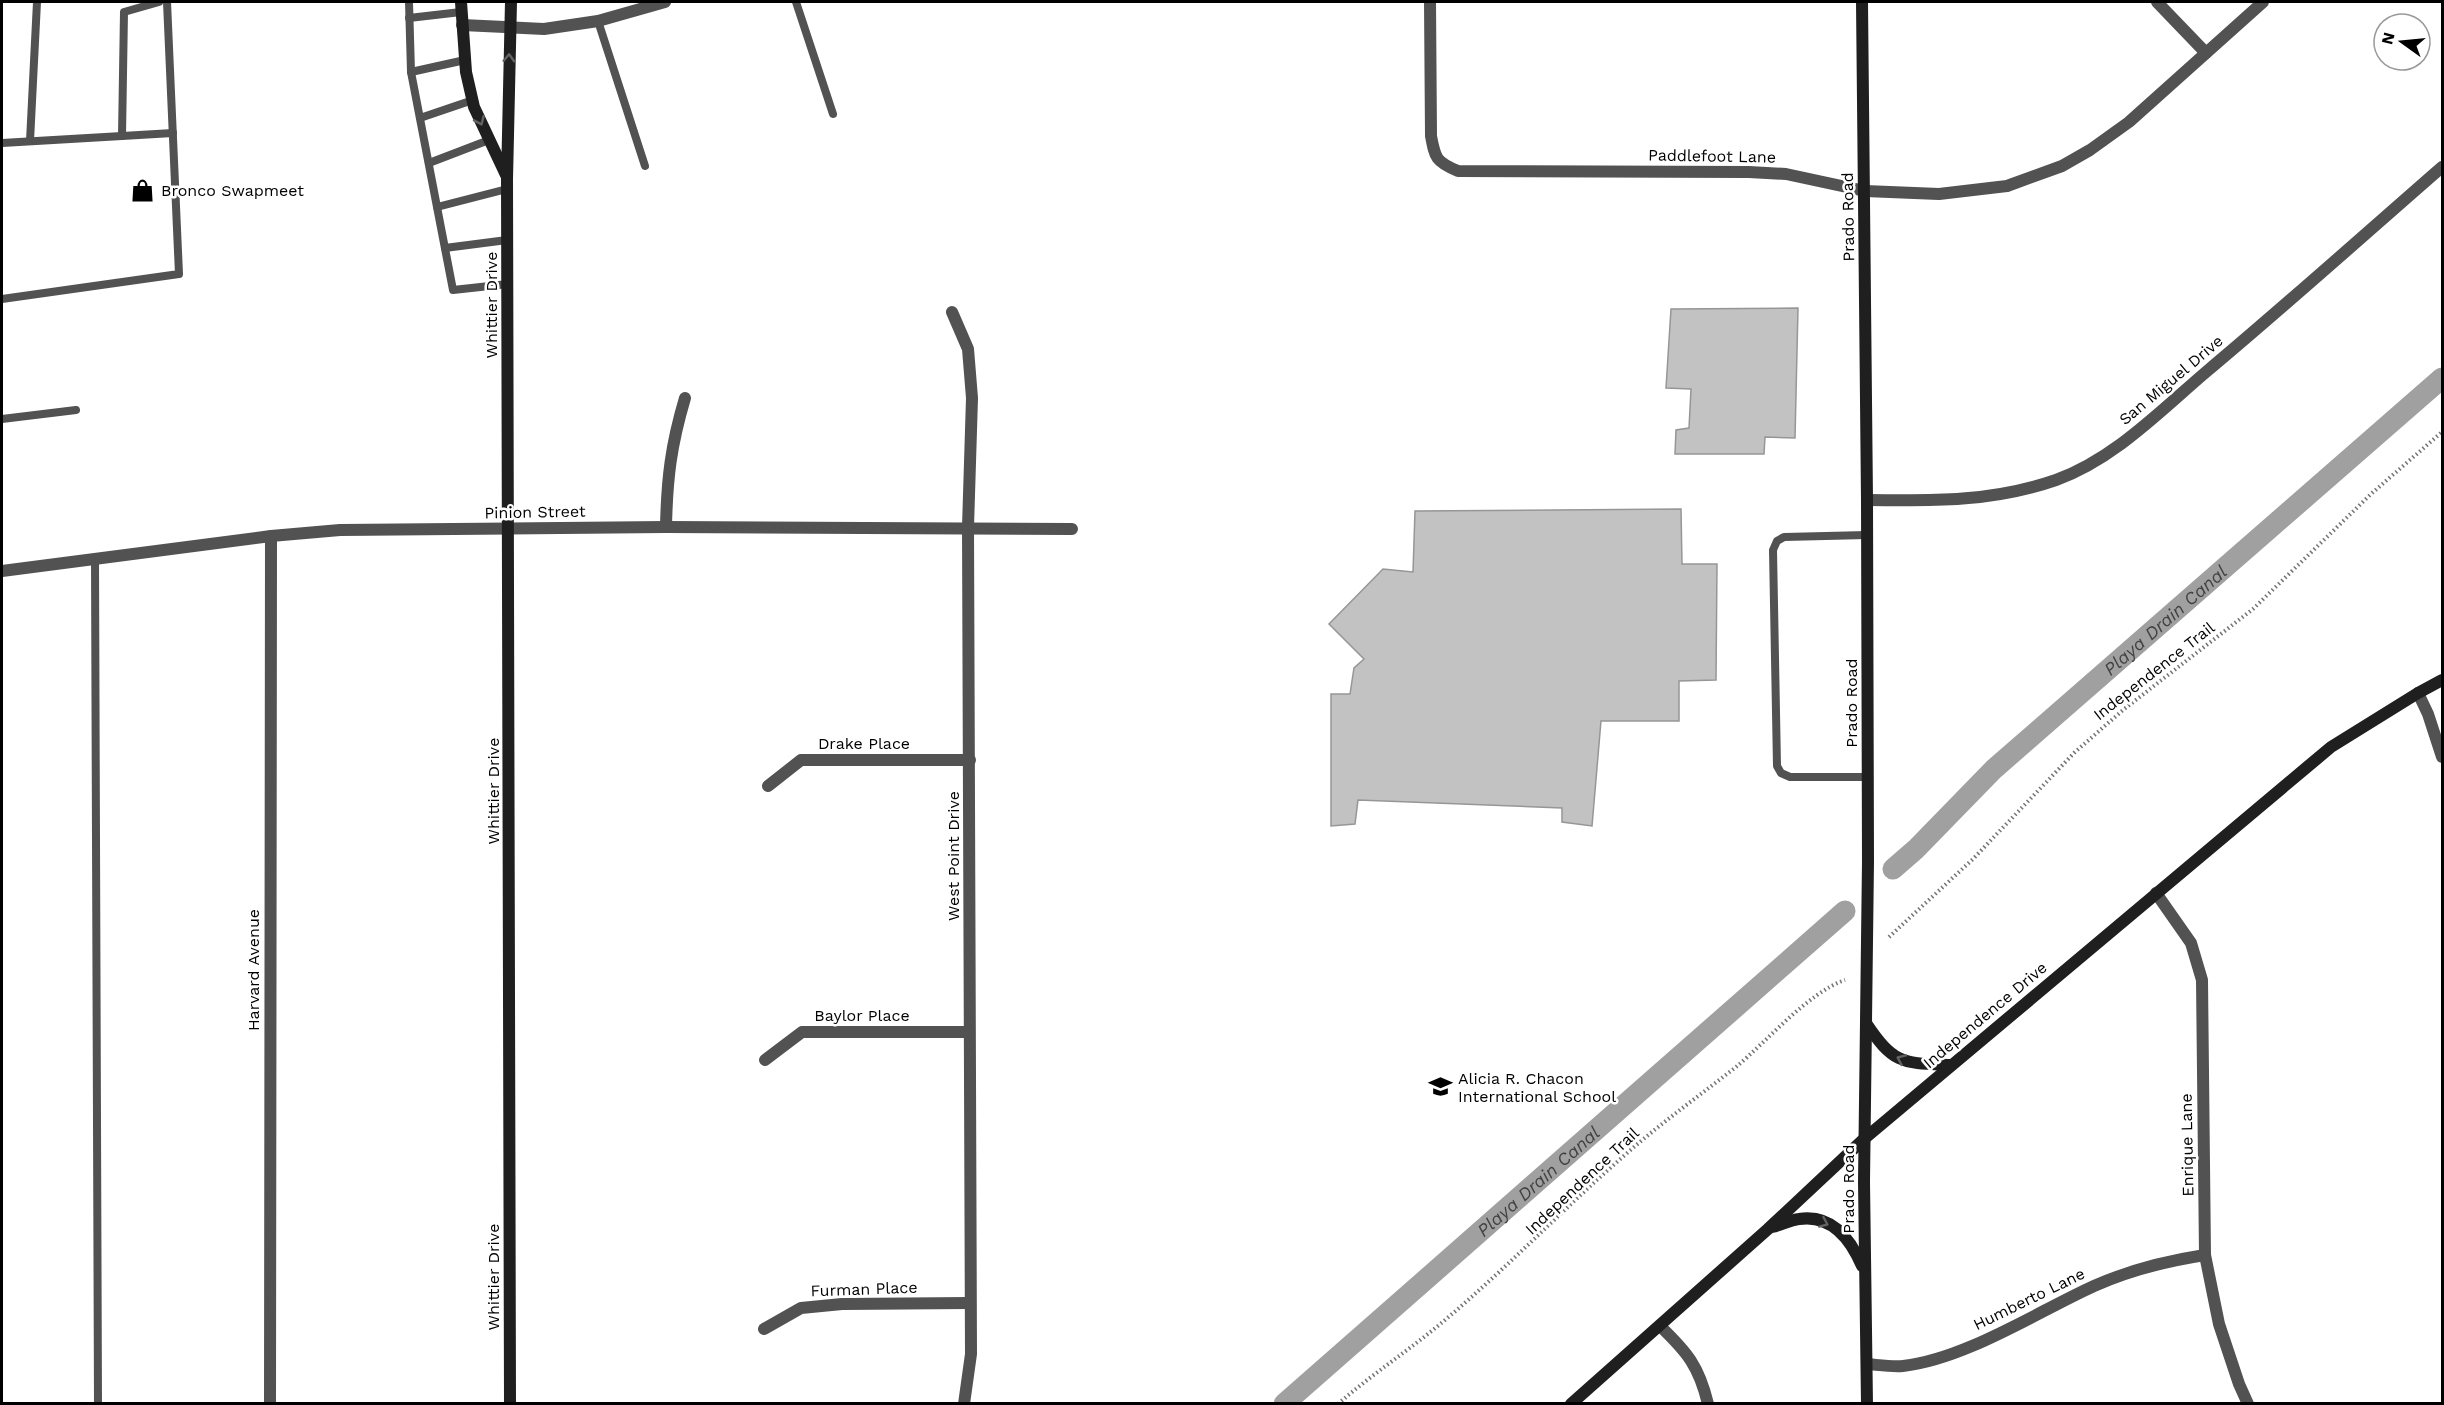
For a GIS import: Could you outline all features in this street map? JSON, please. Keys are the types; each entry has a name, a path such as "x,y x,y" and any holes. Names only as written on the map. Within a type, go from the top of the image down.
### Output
{"street":[{"name":"Whittier Drive","path":"510,1404 507,184 511,2"},
{"path":"461,13 510,26 544,29 598,21 629,7 665,2"},
{"name":"Paddlefoot Lane","path":"1430,2 1431,136 1435,158 1445,166 1458,171 1749,172 1786,174 1864,191 1939,194 2007,186 2062,166 2090,150 2129,122 2263,2"},
{"name":"Prado Road","path":"1862,2 1868,777 1864,1139 1867,1404"},
{"path":"2157,2 2206,53"},
{"name":"Whittier Drive","path":"461,13 465,60 472,100 507,184"},
{"name":"San Miguel Drive","path":"1867,500 1982,498 2022,490 2058,479 2101,459 2227,355 2442,167"},
{"name":"West Point Drive","path":"952,312 968,349 972,398 968,527 969,1303 971,1354 964,1404"},
{"path":"666,526 667,477 673,438 685,398"},
{"name":"Pinion Street","path":"2,571 271,536 340,530 666,526 1072,529"},
{"name":"Harvard Avenue","path":"270,1404 271,536"},
{"name":"Independence Drive","path":"1571,1404 1768,1229 1864,1139 2331,747 2442,680"},
{"path":"2418,693 2428,714 2442,757"},
{"name":"Drake Place","path":"768,786 801,760 970,760"},
{"name":"Enrique Lane","path":"2156,893 2191,943 2202,980 2205,1255 2219,1324 2248,1404"},
{"path":"1866,1023 1888,1053 1901,1060 1912,1063 1951,1065"},
{"name":"Baylor Place","path":"765,1060 802,1032 969,1032"},
{"path":"1768,1229 1799,1219 1816,1218 1828,1223 1854,1246 1865,1274"},
{"name":"Humberto Lane","path":"1867,1364 1901,1366 1922,1363 1965,1348 2096,1285 2146,1266 2205,1255"},
{"name":"Furman Place","path":"764,1329 801,1308 842,1304 969,1303"},
{"path":"1660,1326 1681,1346 1693,1362 1702,1379 1708,1404"}],"lane":[{"path":"30,141 37,2"},
{"path":"122,136 124,12 159,2"},
{"path":"2,299 179,274 167,2"},
{"path":"409,2 411,72 453,290 508,284"},
{"path":"796,2 833,114"},
{"path":"409,18 461,13"},
{"path":"598,21 645,166"},
{"path":"411,72 465,60"},
{"path":"420,118 472,100"},
{"path":"2,143 173,133"},
{"path":"429,163 489,140"},
{"path":"437,207 507,184"},
{"path":"445,248 507,240"},
{"path":"2,419 76,410"},
{"path":"1867,535 1784,537 1777,541 1773,550 1777,766 1781,773 1790,777 1868,777"},
{"path":"96,559 98,1404"}],"path":[{"name":"Independence Trail","path":"1889,938 1974,859 2074,753 2122,710 2253,609 2371,494 2442,432"},
{"name":"Independence Trail","path":"1338,1404 1444,1322 1525,1250 1628,1152 1738,1065 1801,1009 1837,982 1845,980"}],"building":[{"path":"1798,308 1795,438 1765,437 1764,454 1675,454 1676,430 1689,428 1691,389 1666,388 1671,309"},
{"path":"1681,509 1682,564 1717,564 1716,680 1679,681 1679,721 1601,721 1592,826 1562,822 1562,808 1358,800 1355,824 1331,826 1331,694 1350,694 1354,668 1364,659 1329,624 1383,569 1413,572 1415,511"}],"waterway":[{"name":"Playa Drain Canal","path":"1893,869 1916,849 1994,769 2442,378"},
{"name":"Playa Drain Canal","path":"1284,1404 1845,911"}],"place":[{"name":"Bronco Swapmeet","path":"143,190"},
{"name":"Alicia R. Chacon International School","path":"1440,1087"}]}
